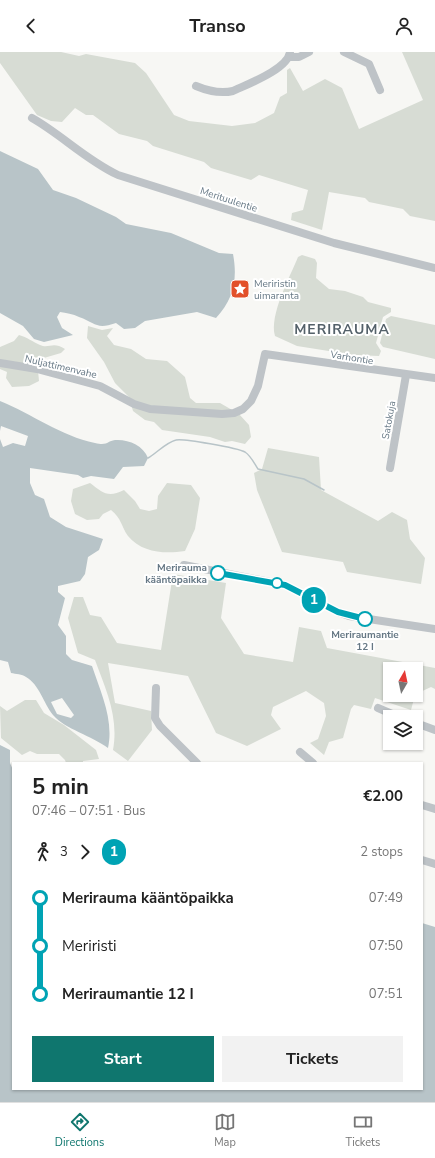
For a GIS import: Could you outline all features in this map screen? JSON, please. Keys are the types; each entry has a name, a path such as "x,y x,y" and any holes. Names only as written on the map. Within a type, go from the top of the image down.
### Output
{"street":[{"path":"196,86 210,91 233,91 280,67 290,54 299,57 309,52"},
{"path":"344,52 369,64 380,90"},
{"name":"Merituulentie","path":"32,118 54,131 104,168 118,175 334,243 435,268"},
{"name":"Nuljattimenvahe","path":"0,364 37,369 100,386 134,404 146,408 171,412 222,414 238,411 251,402 258,386 265,354"},
{"name":"Varhontie","path":"265,354 435,378"},
{"name":"Satokuja","path":"390,468 406,375"},
{"path":"184,565 285,585 329,608 349,616 435,629"},
{"path":"156,688 155,718 160,726 196,762"},
{"path":"378,708 383,710"},
{"path":"423,726 435,730"},
{"path":"300,752 312,762"},
{"path":"423,805 435,809"},
{"path":"423,860 435,864"}],"shaded area":[{"path":"0,52 61,52 79,56 86,54 135,63 146,73 174,115 189,121 232,126 255,123 274,113 280,97 287,93 287,70 290,68 303,91 325,79 342,88 359,129 423,100 402,52 435,52 435,221 410,216 403,209 369,202 365,198 329,192 322,230 291,220 292,213 303,210 308,190 259,175 251,180 211,168 204,162 153,146 147,141 119,134 93,115 86,115 75,108 62,122 51,121 37,115 0,63"},
{"path":"0,151 38,169 53,190 76,198 116,217 126,224 171,233 219,253 233,254 235,272 234,281 233,289 227,304 216,318 197,312 145,321 135,328 124,329 116,323 100,326 74,315 60,312 57,317 62,328 73,335 44,342 34,339 23,326 0,313"},
{"path":"302,255 315,259 317,263 316,278 329,289 345,291 363,297 368,302 391,308 391,312 383,317 376,343 381,351 379,356 354,355 297,346 275,336 275,318 281,296 298,257"},
{"path":"391,316 435,325 435,359 383,347 380,343 386,319"},
{"path":"88,326 102,330 113,328 107,336 114,345 131,349 146,359 167,361 185,377 190,398 196,403 220,403 239,414 249,425 251,437 245,444 232,441 225,442 210,437 162,430 154,422 145,420 133,411 129,397 115,383 104,362 87,338"},
{"path":"19,335 43,346 54,345 65,349 61,353 37,360 39,381 29,386 12,387 6,378 7,372 0,369 0,347 14,341"},
{"path":"0,401 58,430 82,440 102,444 115,440 130,442 139,446 146,453 148,458 144,466 123,467 114,479 91,476 83,478 78,475 30,468 30,483 35,495 44,499 50,517 66,527 103,539 99,550 88,557 85,574 80,581 58,586 58,592 65,598 58,625 66,636 66,654 72,660 92,666 103,696 108,717 108,748 58,720 53,715 31,680 23,675 11,673 8,662 0,660 0,439 3,447 13,443 25,446 28,436 1,426 0,431","holes":["62,698 74,715 71,718 57,714 51,702"]},
{"path":"268,448 319,457 321,490 378,521 392,512 407,520 410,539 425,558 421,584 347,572 343,562 282,552 257,490 254,473 262,469"},
{"path":"90,483 102,492 110,494 124,490 135,501 140,509 149,511 157,509 158,496 167,483 191,485 200,498 195,529 185,551 162,552 140,546 128,536 115,513 111,510 103,514 99,519 87,520 75,514 71,501 73,489"},
{"path":"173,574 226,583 221,618 244,654 293,662 299,627 321,631 327,648 403,662 383,662 383,701 375,698 371,709 354,705 351,709 343,738 329,742 324,755 310,743 318,739 326,716 324,703 306,691 273,707 271,715 281,729 247,746 216,733 188,676 108,663 115,703 151,711 152,730 128,761 113,750 113,715 95,660 78,653 68,618 74,597 83,597 90,615 101,617 117,643 161,650"},
{"path":"423,666 435,668 435,689 431,687 423,691"},
{"path":"25,700 36,700 44,713 64,725 96,750 99,759 83,762 66,762 59,754 37,754 30,751 22,755 1,738 0,706 7,711"},
{"path":"387,702 413,702 411,710"},
{"path":"0,745 10,750 10,763 12,768 12,1090 423,1090 423,923 435,927 435,1102 0,1102"}],"waterway":[{"path":"148,458 168,443 176,440 188,440 240,450 245,452 251,458 258,469 304,479 324,490"}],"bus line":[{"name":"1","path":"218,573 238,575 285,585 338,612 365,619"}],"place":[{"name":"Meriristin uimaranta","path":"240,289"},
{"name":"Merirauma kääntöpaikka","path":"218,573"},
{"name":"Meriraumantie 12 I","path":"365,619"}],"district":[{"name":"MERIRAUMA","path":"342,329"}]}
